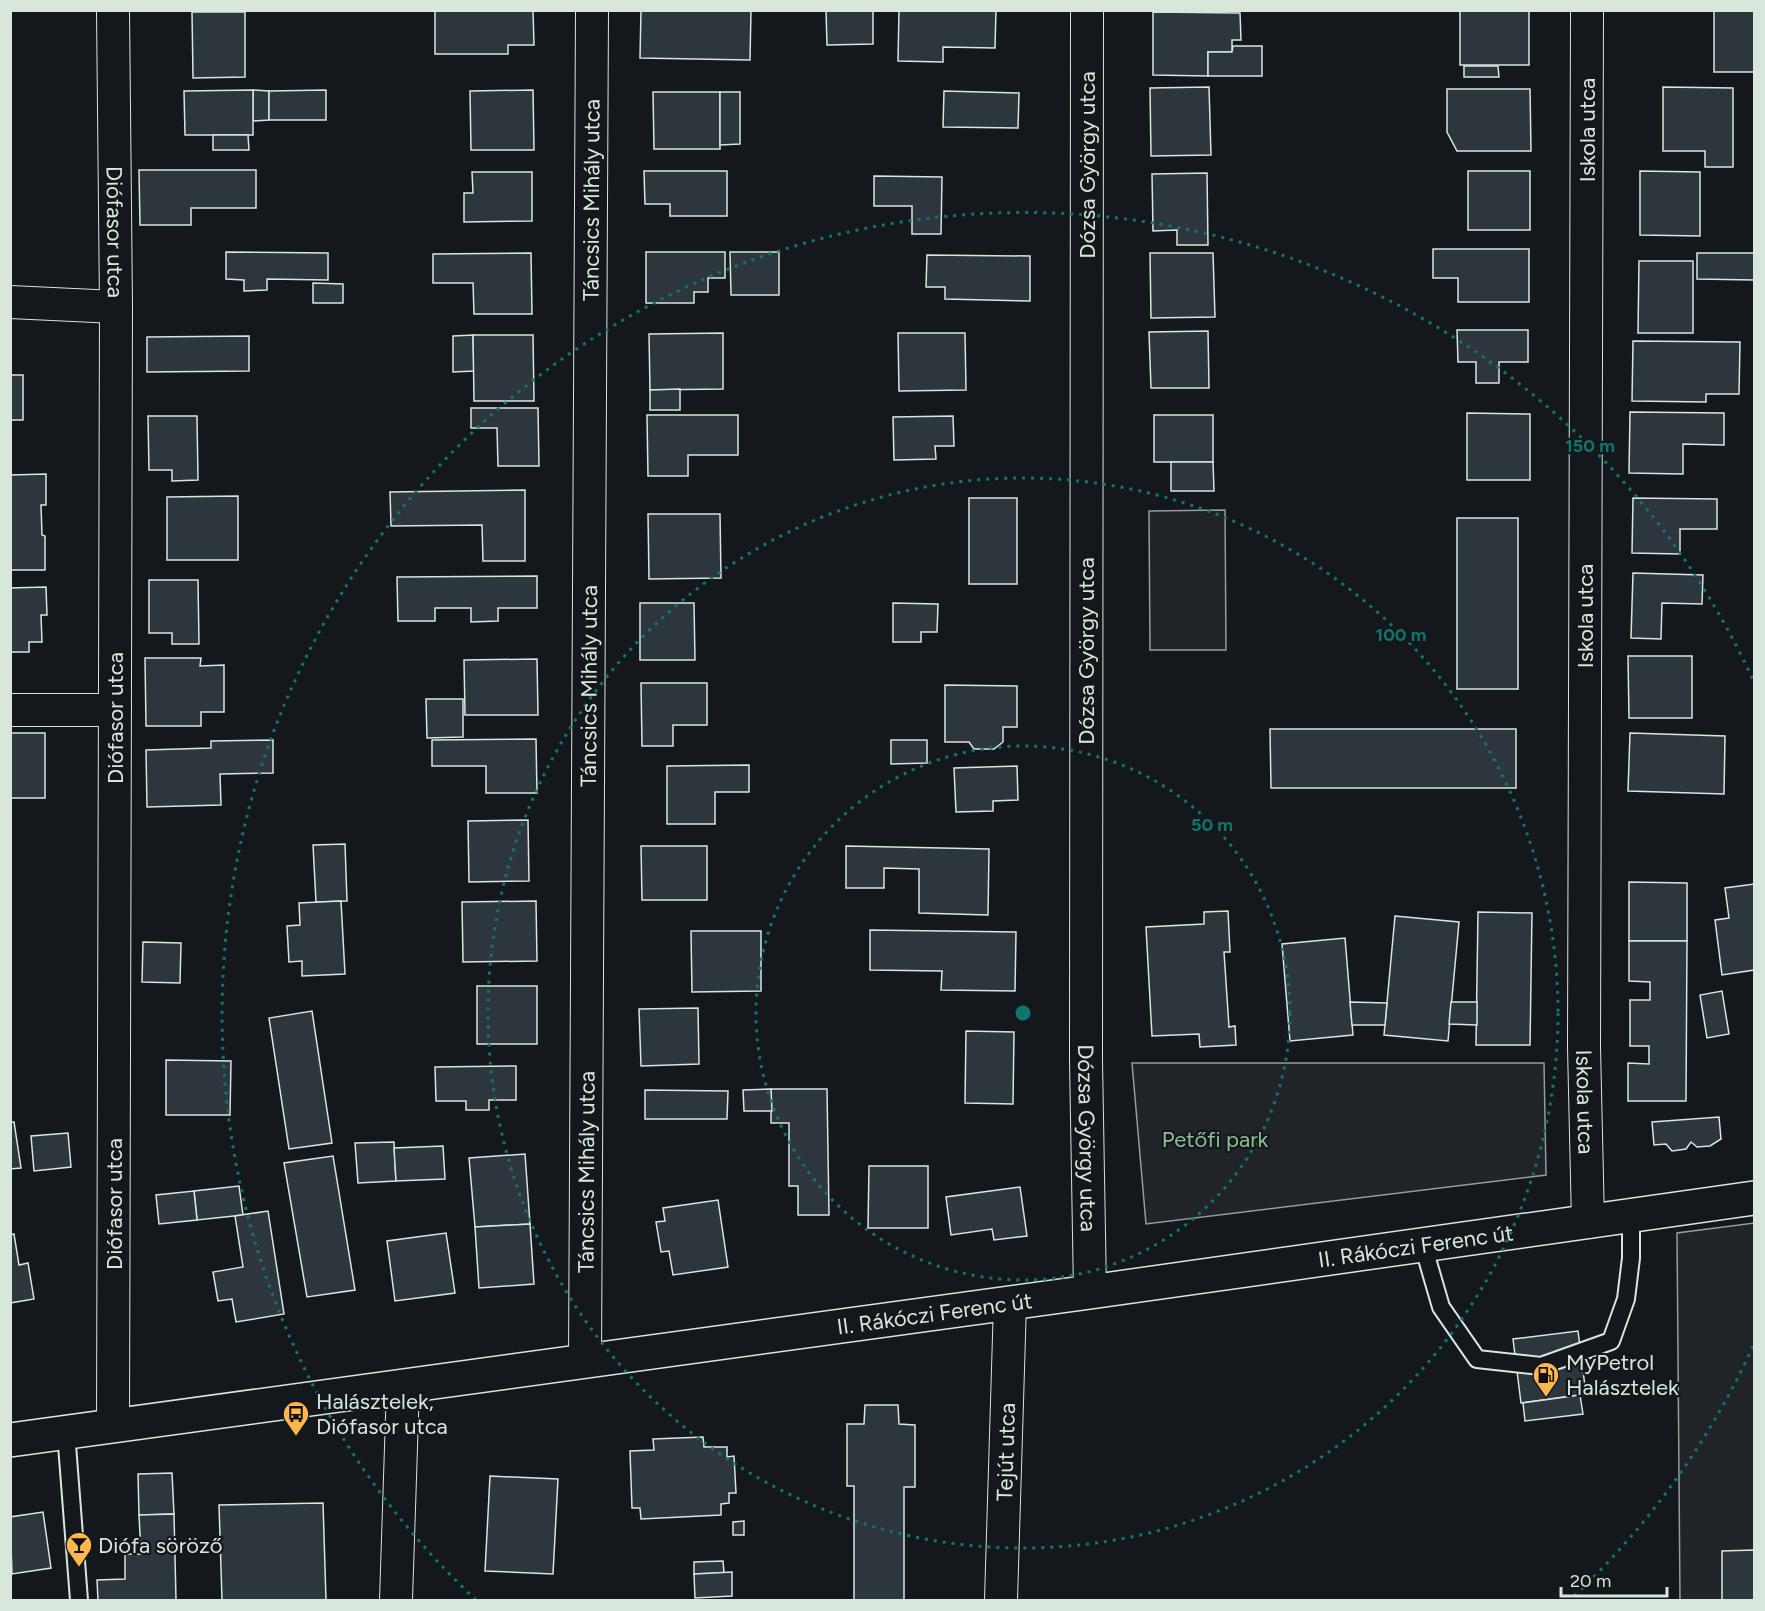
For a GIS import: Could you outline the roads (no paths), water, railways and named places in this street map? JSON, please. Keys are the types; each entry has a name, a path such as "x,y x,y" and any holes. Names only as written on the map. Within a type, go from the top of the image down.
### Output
{"main road":[{"name":"II. Rákóczi Ferenc út","path":"10,1440 1755,1198"}],"street":[{"name":"Diófasor utca","path":"113,10 116,307 113,1426"},
{"name":"Táncsics Mihály utca","path":"585,1361 592,10"},
{"name":"Dózsa György utca","path":"1087,10 1086,1060 1090,1292"},
{"name":"Iskola utca","path":"1587,10 1584,1047 1588,1222"},
{"path":"10,302 116,307"},
{"path":"10,710 115,710"},
{"name":"Tejút utca","path":"1001,1600 1010,1303"},
{"path":"396,1600 403,1386"}],"lane":[{"path":"1423,1245 1441,1307 1477,1359 1541,1366 1611,1341 1626,1299 1631,1258 1631,1216"},
{"path":"66,1432 79,1600"}],"place":[{"name":"MyPetrol Halásztelek","path":"1546,1398"},
{"name":"Halásztelek, Diófasor utca","path":"296,1437"},
{"name":"Diófa söröző","path":"79,1568"}],"park label":[{"name":"Petőfi park","path":"1215,1139"}]}
